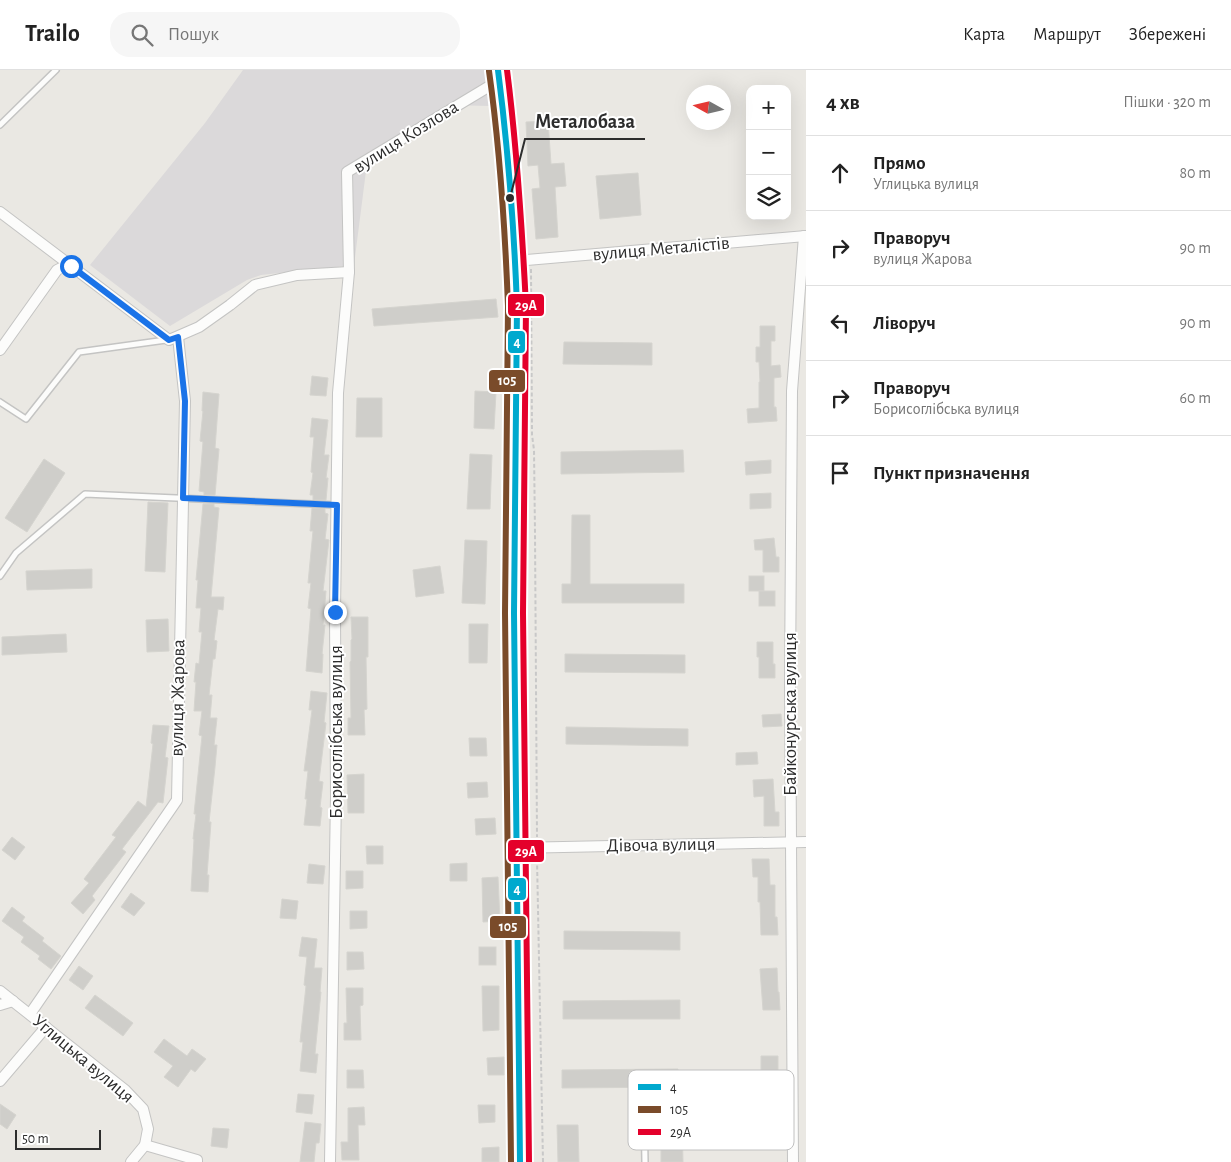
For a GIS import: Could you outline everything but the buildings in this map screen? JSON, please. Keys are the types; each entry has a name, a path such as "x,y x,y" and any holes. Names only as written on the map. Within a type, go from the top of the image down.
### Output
{"main road":[{"path":"498,75 515,261 517,306 514,613 520,1162"}],"street":[{"name":"вулиця Козлова","path":"349,272 347,172 498,75"},
{"path":"0,212 71,266 173,338 199,327 255,284 297,275 349,272"},
{"name":"вулиця Металістів","path":"515,261 805,236"},
{"name":"Байконурська вулиця","path":"792,1070 790,682 792,391 805,236"},
{"path":"0,350 57,270 71,266"},
{"name":"Борисоглібська вулиця","path":"330,1162 336,797 335,612 338,393 349,272"},
{"name":"вулиця Жарова","path":"30,1014 177,800 177,721 185,401 173,338"},
{"name":"Дівоча вулиця","path":"516,848 806,842"},
{"name":"Углицька вулиця","path":"0,991 125,1090 143,1109 148,1129 145,1146"},
{"path":"0,1005 13,1001"},
{"path":"0,1081 46,1027"},
{"path":"131,1162 145,1146 197,1160 197,1162"}],"lane":[{"path":"0,125 56,70"},
{"path":"0,402 26,419 79,352 173,338"},
{"path":"0,576 16,553 85,494 337,505"}],"path":[{"path":"530,259 543,1162"}],"shaded area":[{"path":"243,70 489,70 491,106 446,105 366,171 354,265 261,275 247,280 170,326 90,265 205,123"}],"transit line":[{"name":"4","path":"498,70 510,188 517,306 514,613 520,1162"},
{"name":"29A","path":"507,70 519,188 526,306 523,613 529,1162"},
{"name":"105","path":"489,71 502,189 508,306 505,613 511,1162"}],"place":[{"name":"Металобаза","path":"510,198"}],"route":[{"path":"71,266 169,340 178,337 185,401 183,498 337,505 335,612"}]}
